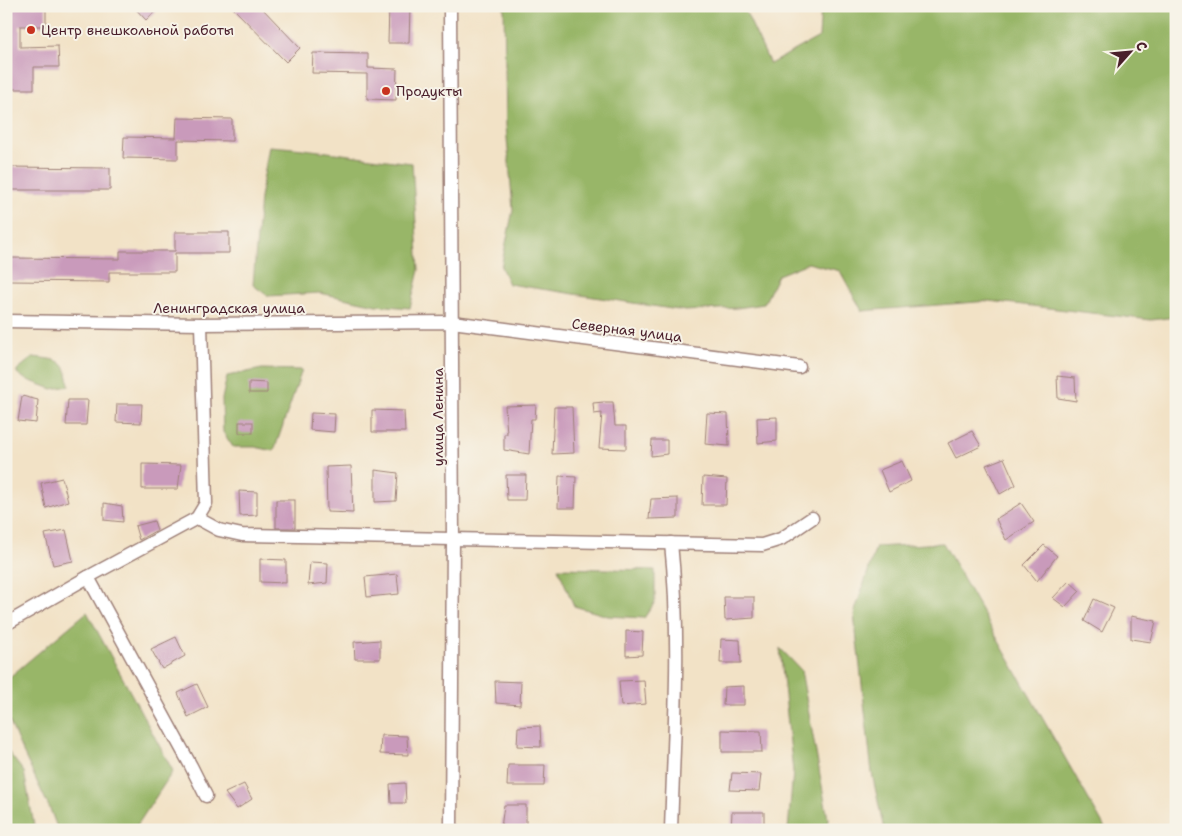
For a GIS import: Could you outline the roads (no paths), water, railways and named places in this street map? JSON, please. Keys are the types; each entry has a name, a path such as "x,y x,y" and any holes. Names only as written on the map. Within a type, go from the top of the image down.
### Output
{"street":[{"name":"улица Ленина","path":"450,6 453,539 451,827"},
{"name":"Ленинградская улица","path":"6,321 201,324 452,322"},
{"name":"Северная улица","path":"452,322 798,367"},
{"path":"6,624 197,518 206,503 201,324"},
{"path":"197,518 219,530 242,535 762,545 780,539 812,518"},
{"path":"671,543 674,577 675,664 672,830"},
{"path":"88,577 206,796"}],"place":[{"name":"Центр внешкольной работы","path":"31,30"},
{"name":"Продукты","path":"386,91"}]}
